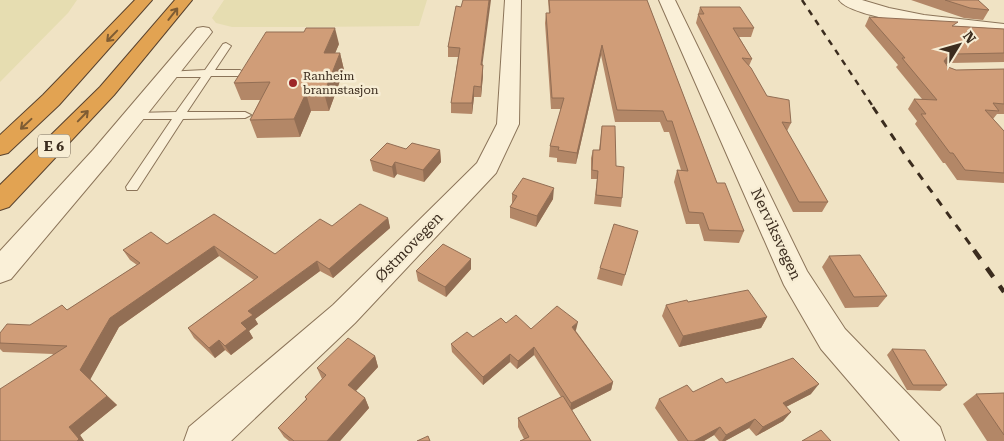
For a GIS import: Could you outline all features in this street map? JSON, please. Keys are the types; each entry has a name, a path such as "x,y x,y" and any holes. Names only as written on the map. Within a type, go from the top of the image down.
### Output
{"highway":[{"name":"E 6","path":"0,148 51,100 144,0"},
{"name":"E 6","path":"0,201 107,91 184,0"}],"street":[{"name":"Østmovegen","path":"203,441 344,314 487,167 508,124 513,0"},
{"name":"Nerviksvegen","path":"668,0 795,277 834,339 926,441"},
{"path":"847,0 872,11 914,20 1004,29"},
{"path":"0,270 135,116 203,32"}],"lane":[{"path":"132,187 226,46"},
{"path":"169,74 240,73"},
{"path":"135,116 245,115"}],"shaded area":[{"path":"0,0 77,0 68,13 0,82"},
{"path":"224,0 427,0 419,26 232,27 216,23 212,18"}],"building":[{"path":"463,0 489,0 481,65 483,65 481,87 474,86 472,103 451,103 460,48 448,47 456,6 461,7"},
{"path":"549,0 647,0 717,183 725,183 744,231 709,230 703,213 689,212 677,170 688,171 672,121 667,121 663,111 617,110 602,45 577,153 558,150 559,147 550,146 564,98 552,98 546,13 550,13"},
{"path":"945,0 978,0 989,10 970,8"},
{"path":"700,7 740,7 754,28 733,28 752,59 742,58 751,68 767,96 789,100 791,123 782,122 828,202 799,202 698,14 704,14"},
{"path":"869,17 958,22 952,26 1004,29 1004,53 956,54 948,56 944,61 948,67 956,70 1004,69 1004,104 993,103 999,111 985,110 1004,131 1004,173 965,170 953,153 950,153 921,114 926,114 914,99 937,100 902,58 905,58"},
{"path":"306,28 335,28 324,53 340,53 324,93 306,93 294,119 250,120 270,82 234,83 266,32 304,32"},
{"path":"602,126 615,126 616,166 624,167 622,198 596,195 598,171 592,170 593,150 600,150"},
{"path":"387,143 406,149 412,143 440,150 423,170 395,162 392,167 370,160"},
{"path":"523,178 554,188 537,216 510,207 517,196 512,194"},
{"path":"360,204 388,218 329,269 317,261 248,311 253,315 241,323 247,329 225,346 219,340 209,348 188,328 258,277 214,246 110,318 80,370 107,396 69,427 79,439 77,441 0,441 0,389 67,346 0,343 0,333 7,324 30,325 62,305 67,310 140,263 123,250 151,232 167,244 214,214 275,254 320,219 332,226"},
{"path":"614,224 638,231 625,275 600,268"},
{"path":"443,244 471,259 445,287 416,271"},
{"path":"860,255 887,296 854,297 829,256"},
{"path":"748,290 767,317 683,336 666,305 687,300 688,302"},
{"path":"557,306 578,322 572,327 613,382 571,403 534,347 518,361 510,354 483,377 451,344 467,332 473,337 501,318 506,323 516,315 531,329"},
{"path":"348,338 375,356 348,385 365,398 327,441 294,441 278,428 307,399 305,397 326,375 317,368"},
{"path":"892,349 925,350 947,385 913,385"},
{"path":"793,358 819,384 783,403 791,412 763,427 755,419 726,435 720,427 694,441 688,441 659,399 687,385 693,392 722,378 726,383"},
{"path":"1004,393 1004,435 976,394"},
{"path":"563,396 591,441 520,441 529,437 518,418"},
{"path":"821,430 831,441 802,441"},
{"path":"428,436 430,441 417,441"}],"railway":[{"path":"802,0 874,108"},
{"path":"873,107 907,158 975,251"},
{"path":"974,250 1004,292"}],"place":[{"name":"Ranheim brannstasjon","path":"293,83"}]}
